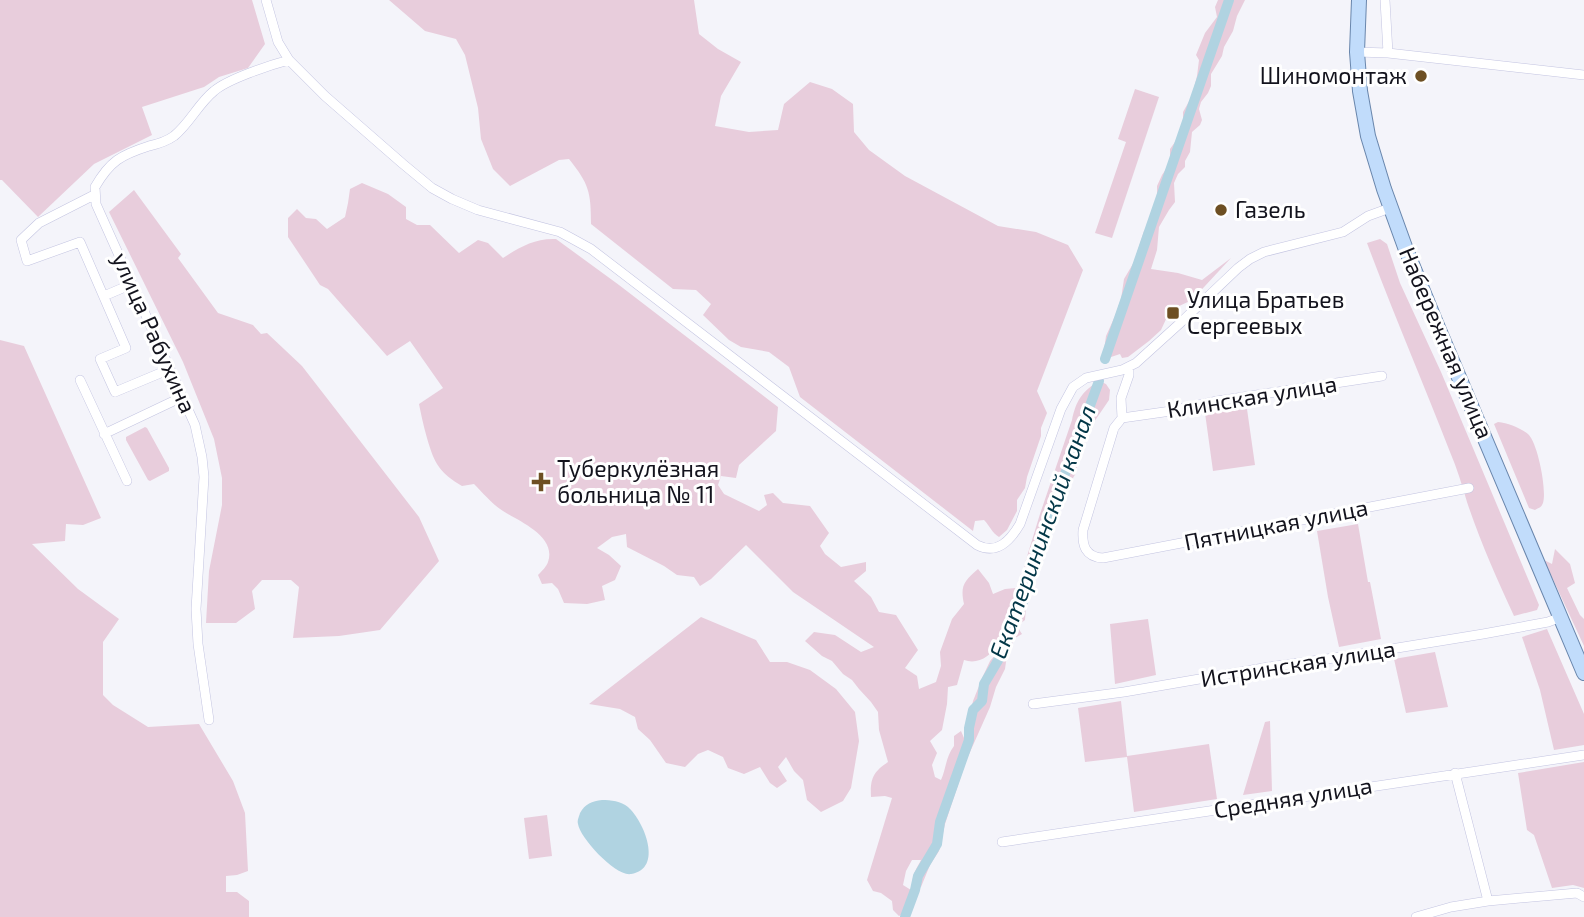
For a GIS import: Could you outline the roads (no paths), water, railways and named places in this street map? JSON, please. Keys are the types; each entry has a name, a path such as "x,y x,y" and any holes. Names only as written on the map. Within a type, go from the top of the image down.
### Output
{"main road":[{"name":"Набережная улица","path":"1359,0 1359,80 1366,124 1390,208 1584,673"}],"street":[{"path":"266,0 278,42 289,60 325,96 432,188 478,210 560,232 591,249 985,549 1005,543 1020,524 1061,409 1073,387 1094,375 1129,367 1154,348 1250,259 1264,252 1343,232 1368,216 1390,208"},
{"path":"1385,0 1388,53"},
{"path":"1357,52 1388,53 1584,75"},
{"path":"170,369 115,391 100,359 126,348 80,242 27,261 21,240 39,223 94,195 95,187 122,155 173,137 213,91 289,60"},
{"name":"улица Рабухина","path":"94,195 195,425 202,457 204,498 196,609 209,720"},
{"path":"104,296 132,284"},
{"path":"1122,418 1121,398 1129,367"},
{"name":"Клинская улица","path":"1122,418 1382,376"},
{"path":"80,380 127,481"},
{"path":"104,433 182,397"},
{"name":"Пятницкая улица","path":"1122,418 1114,429 1083,530 1082,540 1086,550 1103,558 1469,488"},
{"name":"Истринская улица","path":"1033,704 1456,639 1548,622 1561,617"},
{"name":"Средняя улица","path":"1002,842 1584,755"},
{"path":"1455,773 1488,901"},
{"path":"1416,917 1488,901 1577,893 1584,897"}],"water":[{"path":"595,801 625,805 640,823 649,854 647,863 641,870 631,874 617,869 600,855 580,830 578,821 582,810"}],"waterway":[{"name":"Екатерининский канал","path":"1105,359 1229,0"},
{"name":"Екатерининский канал","path":"905,917 918,876 937,844 940,822 969,740 973,710 982,701 984,684 1003,652 1025,597 1032,564 1099,381"}],"place":[{"name":"Шиномонтаж","path":"1421,76"},
{"name":"Газель","path":"1221,210"},
{"name":"Улица Братьев Сергеевых","path":"1173,313"},
{"name":"Туберкулёзная больница № 11","path":"541,482"}]}
